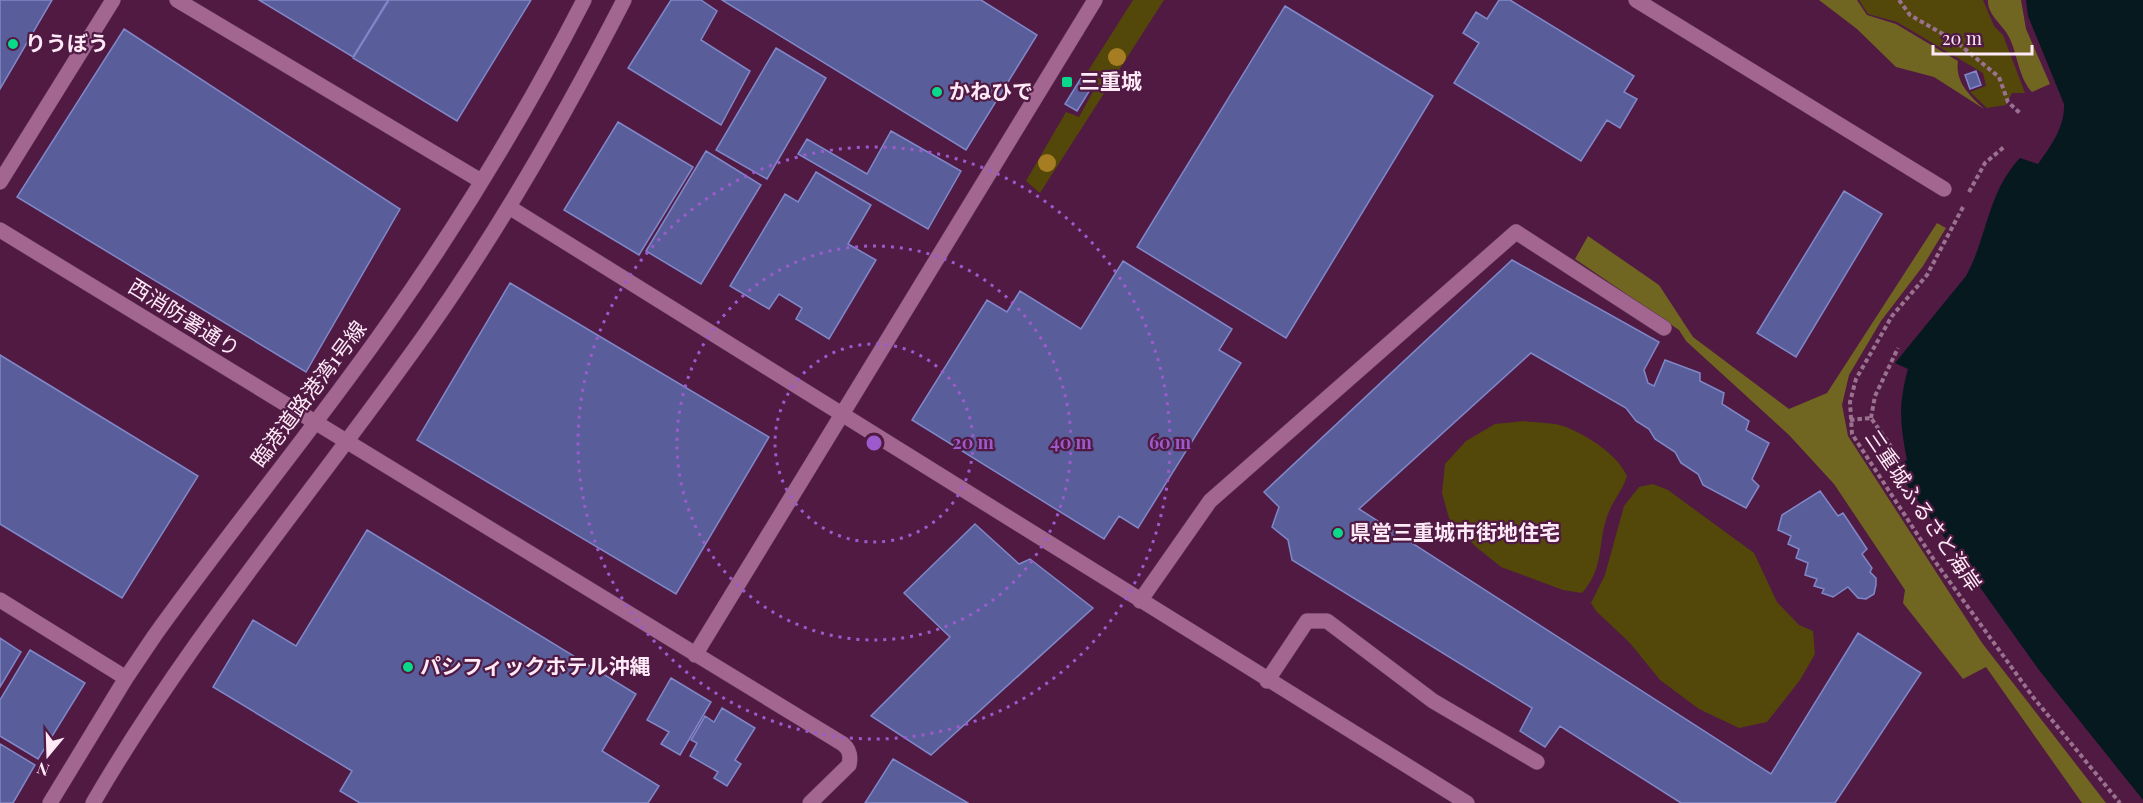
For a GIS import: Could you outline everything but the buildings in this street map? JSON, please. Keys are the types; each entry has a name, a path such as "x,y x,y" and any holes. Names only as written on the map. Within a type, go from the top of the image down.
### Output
{"street":[{"path":"0,182 113,0"},
{"path":"177,0 481,181"},
{"name":"臨港道路港湾1号線","path":"50,803 126,678 198,576 389,322 481,181 557,54 584,0"},
{"path":"93,803 134,735 205,630 425,334 509,207 568,106 624,0"},
{"path":"695,655 1095,0"},
{"path":"1636,0 1944,189"},
{"path":"509,207 1267,681 1467,803"},
{"name":"西消防署通り","path":"0,230 843,744 848,748 851,757 849,765 810,803"},
{"path":"1140,601 1210,501 1516,232 1664,328"},
{"path":"0,600 126,678"},
{"path":"1267,681 1307,621 1326,621 1433,701 1537,762"}],"path":[{"path":"1899,0 1910,15 1954,41 1999,77 2008,102 2021,114"},
{"name":"三重城ふるさと海岸","path":"2004,147 1985,163 1973,183 1944,247 1927,275 1892,316 1856,380 1850,402 1852,434 1934,560 2033,697 2120,803"},
{"path":"1898,348 1875,396 1871,418 1899,458"},
{"path":"1850,420 1871,418"}],"shaded area":[{"path":"1133,0 1164,0 1040,193 1026,181 1066,112 1079,117 1099,81 1088,71"},
{"path":"1819,0 1857,0 1867,15 1896,24 1958,61 1961,82 1968,93 1984,109 1934,77 1896,67 1857,29"},
{"path":"1859,0 1983,0 1994,26 2003,35 2025,93 2012,93 2006,105 1987,108 1970,92 1986,86 1983,73 1897,22 1868,14"},
{"path":"1988,0 2021,0 2026,29 2050,84 2032,92 2027,86 2010,39 1991,13"},
{"path":"1937,223 1946,228 1923,266 1881,321 1849,375 1842,405 1848,436 1982,643 2106,803 2082,803 1986,667 1963,679 1903,603 1905,590 1834,484 1789,435 1686,341 1679,330 1575,259 1588,236 1659,285 1693,337 1789,409 1827,393"},
{"path":"1524,421 1561,425 1583,435 1609,453 1627,476 1608,514 1594,574 1582,593 1563,590 1501,567 1475,546 1449,518 1442,493 1445,464 1466,441 1495,424"},
{"path":"1653,484 1668,490 1754,553 1777,602 1799,625 1813,631 1815,654 1800,680 1767,722 1739,728 1699,709 1660,680 1630,643 1596,611 1591,603 1605,575 1624,506 1639,487"}],"water":[{"path":"2026,0 2143,0 2143,800 2039,670 1894,467 1907,460 1901,415 1908,369 1895,363 1966,276 1979,246 1994,200 2009,171 2020,158 2038,164 2052,143 2062,121 2064,104 2028,16"}],"place":[{"name":"りうぼう","path":"13,44"},
{"name":"三重城","path":"1067,82"},
{"name":"かねひで","path":"937,92"},
{"name":"県営三重城市街地住宅","path":"1338,533"},
{"name":"パシフィックホテル沖縄","path":"408,667"}]}
